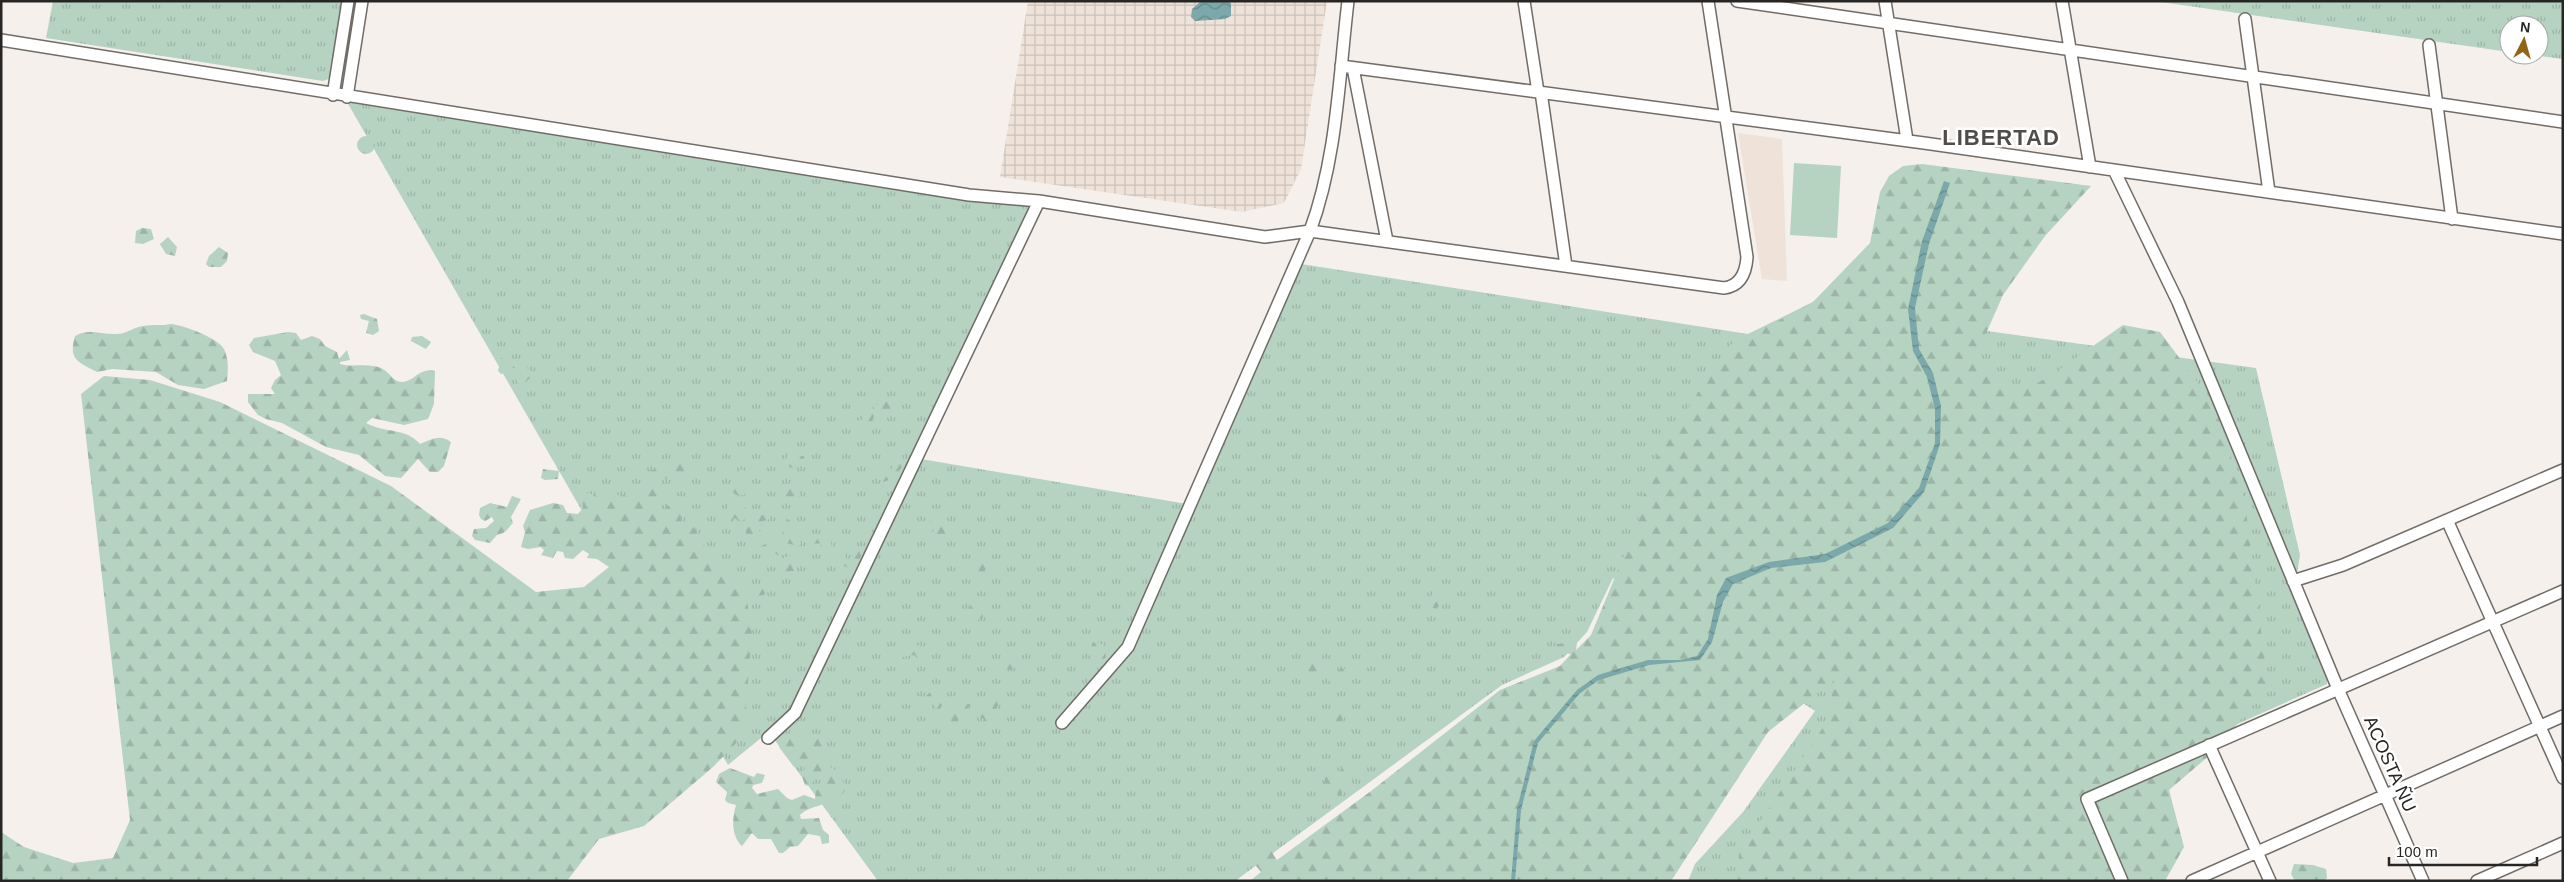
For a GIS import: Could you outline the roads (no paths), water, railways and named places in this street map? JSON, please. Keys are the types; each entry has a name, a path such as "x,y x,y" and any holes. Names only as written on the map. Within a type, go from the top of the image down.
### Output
{"street":[{"path":"333,95 348,1"},
{"path":"347,97 362,1"},
{"path":"1062,723 1128,647 1310,231 1321,202 1328,172 1347,67 1348,1"},
{"path":"1524,1 1540,92 1566,266"},
{"path":"1,40 333,95 969,195 1039,201 1265,237 1310,231 1724,288 1733,287 1746,269 1748,257 1708,1"},
{"path":"1737,1 2563,122"},
{"path":"1886,1 1907,140"},
{"path":"2062,1 2090,166"},
{"path":"2245,19 2269,192"},
{"path":"2429,45 2452,219"},
{"path":"1347,67 1907,140 2563,234"},
{"path":"1347,67 1387,241"},
{"name":"ACOSTA ÑU","path":"2114,170 2178,302 2338,689 2423,881"},
{"path":"768,738 795,713 1039,201"},
{"path":"2293,581 2343,565 2563,470"},
{"path":"2447,520 2563,778"},
{"path":"2122,881 2087,799 2563,591"},
{"path":"2192,881 2563,716"},
{"path":"2209,745 2270,881"},
{"path":"2477,881 2563,843"}],"water":[{"path":"1201,1 1228,1 1231,3 1231,16 1225,19 1195,21 1191,17 1192,9"},
{"path":"1944,181 1950,183 1929,244 1915,308 1919,349 1933,373 1941,406 1940,444 1924,492 1893,528 1825,562 1771,568 1733,584 1723,602 1712,642 1700,660 1649,665 1599,680 1580,693 1538,743 1521,810 1515,881 1511,881 1517,809 1534,741 1577,690 1598,675 1648,660 1680,660 1697,656 1708,639 1717,595 1726,578 1769,562 1825,554 1888,523 1919,488 1935,443 1935,409 1927,377 1913,351 1908,309 1922,241"}],"district":[{"name":"LIBERTAD","path":"2001,137"}]}
